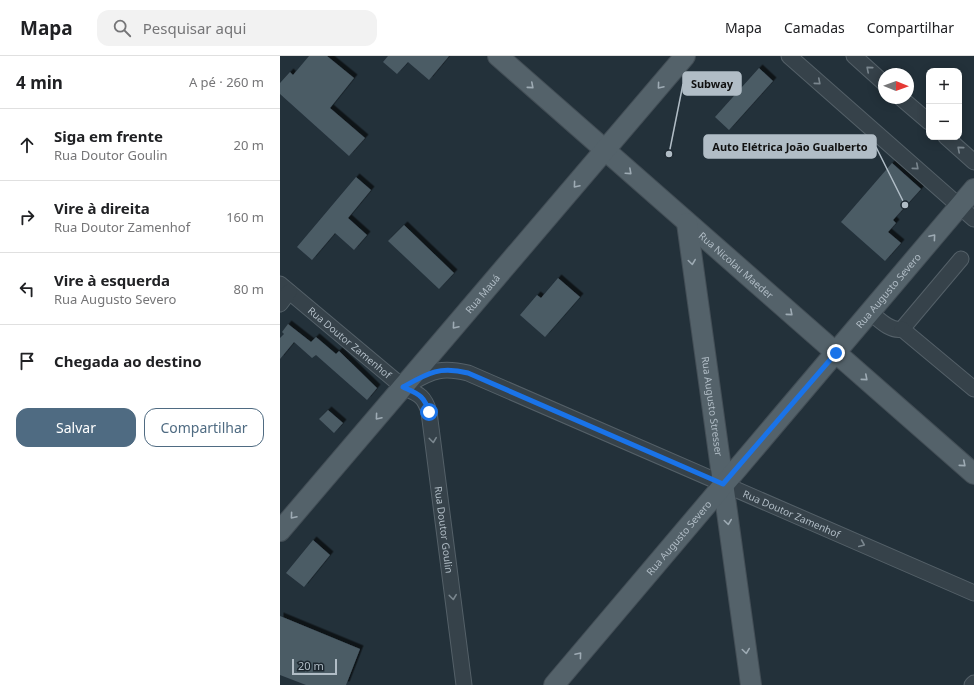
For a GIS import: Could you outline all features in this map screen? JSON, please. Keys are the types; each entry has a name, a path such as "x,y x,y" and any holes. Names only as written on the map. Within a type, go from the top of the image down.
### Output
{"main road":[{"name":"Rua Mauá","path":"280,531 685,56"},
{"name":"Rua Nicolau Maeder","path":"498,57 974,474"},
{"name":"Rua Augusto Severo","path":"554,685 870,312 967,212 974,189"},
{"name":"Rua Augusto Stresser","path":"687,223 751,685"}],"street":[{"path":"789,56 967,212"},
{"path":"854,56 878,78"},
{"path":"908,104 926,119"},
{"path":"949,140 974,162"},
{"path":"870,312 891,328 896,330 902,329 960,259"},
{"name":"Rua Doutor Zamenhof","path":"283,293 403,387 427,373 441,369 468,373 974,593"},
{"path":"902,329 974,390"},
{"name":"Rua Doutor Goulin","path":"403,387 421,396 426,402 429,412 464,685"}],"building":[{"path":"309,56 327,56 354,78 330,108 365,138 349,156 280,94 280,83 290,72 293,75"},
{"path":"388,56 449,56 429,80 408,62 397,74 383,62"},
{"path":"759,68 773,81 729,130 715,117"},
{"path":"892,163 921,189 893,220 896,223 888,232 901,243 885,261 841,222"},
{"path":"356,177 371,190 348,218 367,235 354,250 335,233 312,260 297,247"},
{"path":"404,225 454,273 439,289 388,241"},
{"path":"558,278 580,297 545,337 520,315 537,295 541,298"},
{"path":"288,324 311,342 316,337 336,354 339,351 377,388 367,400 316,355 312,358 294,342 280,359 280,338 284,334 282,332"},
{"path":"328,410 343,423 334,433 319,419"},
{"path":"313,540 330,555 304,587 286,573"},
{"path":"280,616 360,649 346,685 306,685 280,675"}],"place":[{"name":"Subway","path":"669,154"},
{"name":"Auto Elétrica João Gualberto","path":"905,205"}],"route":[{"path":"429,412 426,402 421,396 403,387 427,373 441,369 468,373 723,484 836,353"}]}
